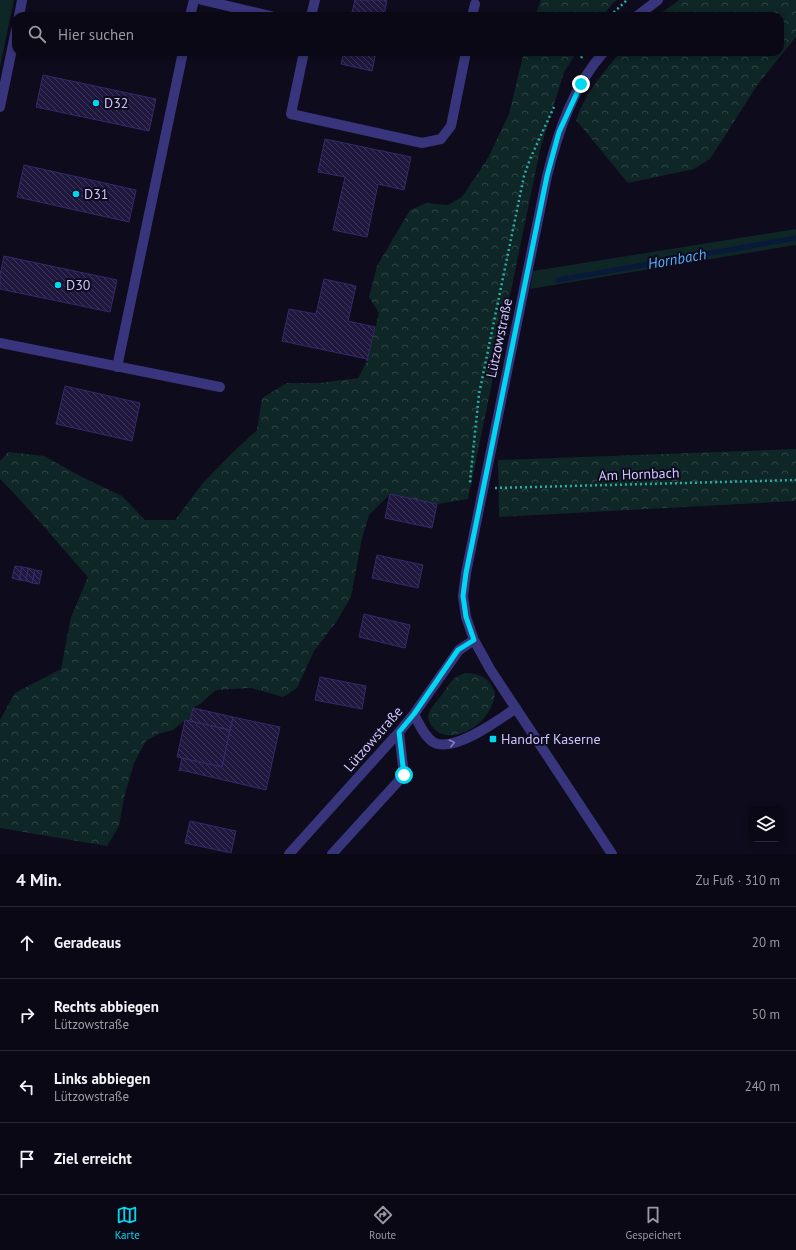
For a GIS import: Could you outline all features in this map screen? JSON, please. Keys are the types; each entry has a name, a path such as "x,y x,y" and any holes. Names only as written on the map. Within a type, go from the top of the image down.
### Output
{"street":[{"path":"20,12 22,0"},
{"path":"191,12 194,0"},
{"path":"202,0 254,12"},
{"path":"312,12 315,0"},
{"path":"642,12 658,0"},
{"path":"473,12 475,4"},
{"path":"0,107 12,49"},
{"path":"117,366 182,56"},
{"path":"303,56 291,114 422,143 440,139 451,126 465,56"},
{"name":"Lützowstraße","path":"601,56 581,84 559,132 552,154 482,489 463,596 466,617 474,640 490,669 612,854"},
{"path":"0,343 220,387"},
{"name":"Lützowstraße","path":"289,854 414,714 458,650 474,640"},
{"path":"414,714 424,732 433,741 441,745 454,743 466,738 495,722 516,708"},
{"path":"332,854 404,775 399,732"}],"path":[{"path":"614,12 627,0"},
{"path":"577,64 582,56"},
{"path":"482,489 470,481 479,394 524,176 530,159 555,104"},
{"name":"Am Hornbach","path":"482,489 796,480"}],"green space":[{"path":"0,0 14,0 0,67"},
{"path":"541,0 617,0 606,12 536,12"},
{"path":"679,0 796,0 796,37 784,52 784,12 662,12"},
{"path":"523,56 574,56 564,72 540,150 468,499 437,504 390,494 369,515 362,538 351,597 337,621 314,651 297,688 283,697 251,688 216,690 193,708 190,721 185,720 173,730 158,734 146,741 134,763 124,798 119,826 107,846 0,828 0,720 15,693 61,669 71,617 88,577 34,515 0,479 0,461 8,452 44,456 84,478 122,496 145,520 175,520 202,484 257,430 262,398 287,383 319,383 358,378 367,361 379,313 369,297 377,266 410,210 426,203 448,205 462,197 488,158 509,114"},
{"path":"618,56 781,56 758,84 710,159 694,169 628,183 576,120 589,92"},
{"path":"796,229 796,245 530,289 533,271"},
{"path":"796,449 796,501 499,517 498,460"},
{"path":"465,673 480,675 490,683 495,692 493,702 486,715 473,728 458,734 443,734 431,725 428,719 428,714 451,682 457,676"}],"building":[{"path":"355,0 387,0 385,12 352,12"},
{"path":"343,56 375,56 372,71 341,64"},
{"name":"D32","path":"43,75 156,99 149,131 36,107"},
{"path":"325,139 411,157 404,190 378,184 367,237 333,230 345,177 318,172"},
{"name":"D31","path":"24,165 136,190 129,222 17,197"},
{"name":"D30","path":"4,256 117,280 110,312 0,289 0,275"},
{"path":"324,279 356,286 348,321 375,327 367,361 367,359 282,341 289,309 316,314"},
{"path":"65,386 140,403 132,441 56,424"},
{"path":"390,494 437,504 432,528 385,518"},
{"path":"377,555 423,565 418,588 372,578"},
{"path":"15,566 22,567 19,580 12,578"},
{"path":"22,567 28,568 26,581 19,580"},
{"path":"28,568 35,570 32,583 26,581"},
{"path":"35,570 42,571 39,584 32,583"},
{"path":"364,614 410,625 405,648 359,637"},
{"path":"320,677 366,686 362,709 315,700"},
{"path":"193,708 233,717 230,730 190,721"},
{"path":"233,717 280,727 266,790 181,770 179,771 182,758 222,767"},
{"path":"185,720 230,730 222,767 177,757"},
{"path":"190,821 236,831 231,853 185,843"}],"waterway":[{"name":"Hornbach","path":"558,280 796,238"}],"place":[{"name":"D32","path":"96,103"},
{"name":"D31","path":"76,194"},
{"name":"D30","path":"58,285"},
{"name":"Handorf Kaserne","path":"493,739"}],"route":[{"path":"404,775 399,732 414,714 458,650 474,640 466,617 463,596 466,573 552,154 568,110 581,84"}]}
